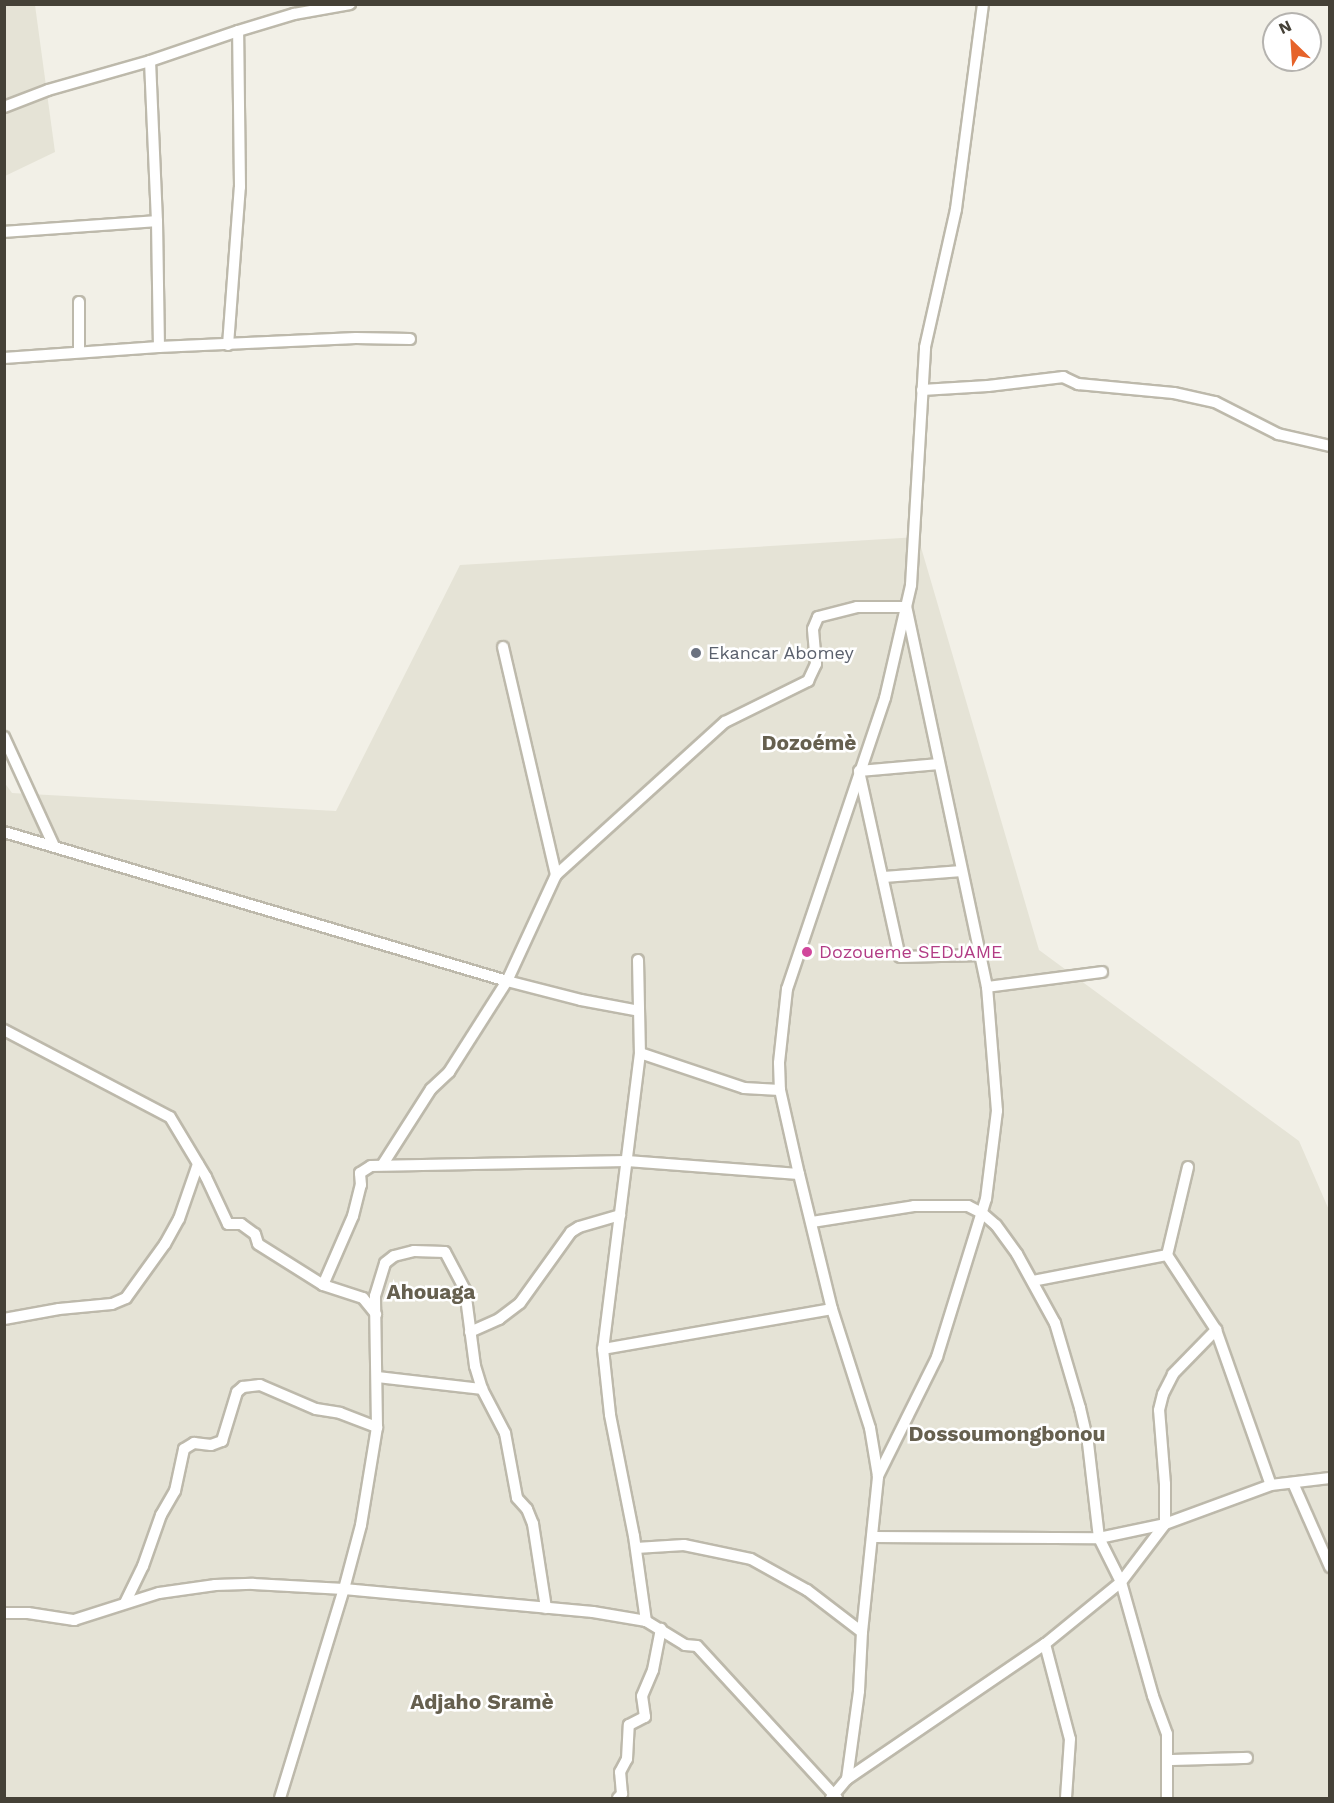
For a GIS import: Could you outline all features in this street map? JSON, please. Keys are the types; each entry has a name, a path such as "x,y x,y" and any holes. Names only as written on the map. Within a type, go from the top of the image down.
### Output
{"street":[{"path":"4,107 48,90 150,61 294,14 350,4"},
{"path":"847,1779 859,1691 862,1632 878,1476 870,1428 832,1309 780,1090 781,1031 787,989 885,698 911,585 925,347 956,209 983,4"},
{"path":"228,345 240,187 238,31"},
{"path":"150,61 157,221 159,347"},
{"path":"4,231 157,221"},
{"path":"79,302 79,352"},
{"path":"4,358 159,347 356,338 410,339"},
{"path":"922,390 988,386 1063,377 1078,384 1174,393 1215,402 1278,434 1329,446"},
{"path":"383,1164 431,1089 449,1072 507,981 556,875 725,722 807,681 816,664 813,636 818,617 857,607 906,607"},
{"path":"878,1476 937,1357 982,1213 997,1111 987,987 906,607"},
{"path":"503,647 556,875"},
{"path":"4,737 54,846"},
{"path":"859,771 939,764"},
{"path":"859,771 900,957 980,955"},
{"path":"4,832 507,981 581,1000 639,1011"},
{"path":"884,878 962,871"},
{"path":"638,960 640,1053 603,1349 610,1415 636,1548 646,1621"},
{"path":"987,987 1102,972"},
{"path":"4,1030 161,1111 177,1125 228,1224 241,1224 255,1234 258,1244 323,1285 363,1298 376,1314"},
{"path":"640,1053 744,1088 780,1090"},
{"path":"323,1285 353,1216 361,1185 360,1173 371,1166 627,1161 799,1174"},
{"path":"4,1319 59,1309 112,1304 126,1298 165,1244 179,1219 198,1164"},
{"path":"1188,1167 1167,1255 1216,1330 1271,1485"},
{"path":"812,1222 855,1214 925,1206 968,1206 982,1213 1006,1237 1055,1323 1080,1408 1088,1443 1099,1538 1121,1582 1153,1696 1167,1734 1167,1798"},
{"path":"470,1332 499,1319 520,1303 571,1232 579,1227 620,1215"},
{"path":"280,1798 344,1589 367,1492 377,1427 375,1296 385,1263 404,1252 444,1252 465,1290 475,1365 482,1389 505,1433 517,1498 527,1509 533,1524 546,1608"},
{"path":"1033,1281 1167,1255"},
{"path":"603,1349 832,1309"},
{"path":"4,1613 28,1613 74,1620 102,1613 125,1603 159,1593 253,1584 344,1589 593,1612 646,1621 685,1645 697,1646 834,1797 847,1779 1045,1644 1121,1582 1165,1524 1160,1410 1163,1394 1173,1374 1216,1330"},
{"path":"378,1377 482,1389"},
{"path":"125,1603 143,1566 161,1515 175,1491 184,1449 194,1443 211,1445 222,1441 237,1392 243,1388 260,1385 316,1409 340,1413 377,1427"},
{"path":"873,1537 1099,1538 1165,1524 1271,1485 1329,1478"},
{"path":"1293,1483 1329,1567"},
{"path":"636,1548 684,1545 751,1559 807,1590 862,1632"},
{"path":"618,1798 622,1794 620,1772 627,1759 629,1725 645,1717 642,1696 652,1670 661,1629"},
{"path":"1045,1644 1070,1739 1066,1798"},
{"path":"1168,1760 1246,1758"}],"shaded area":[{"path":"4,5 35,5 55,152 5,176"},
{"path":"918,537 1039,950 1299,1141 1329,1210 1329,1798 5,1798 4,782 12,793 336,811 460,565"}],"place":[{"name":"Ekancar Abomey","path":"696,653"},
{"name":"Dozoueme SEDJAME","path":"807,952"}],"district":[{"name":"Dozoémè","path":"809,743"},
{"name":"Ahouaga","path":"431,1292"},
{"name":"Dossoumongbonou","path":"1007,1434"},
{"name":"Adjaho Sramè","path":"482,1702"}]}
